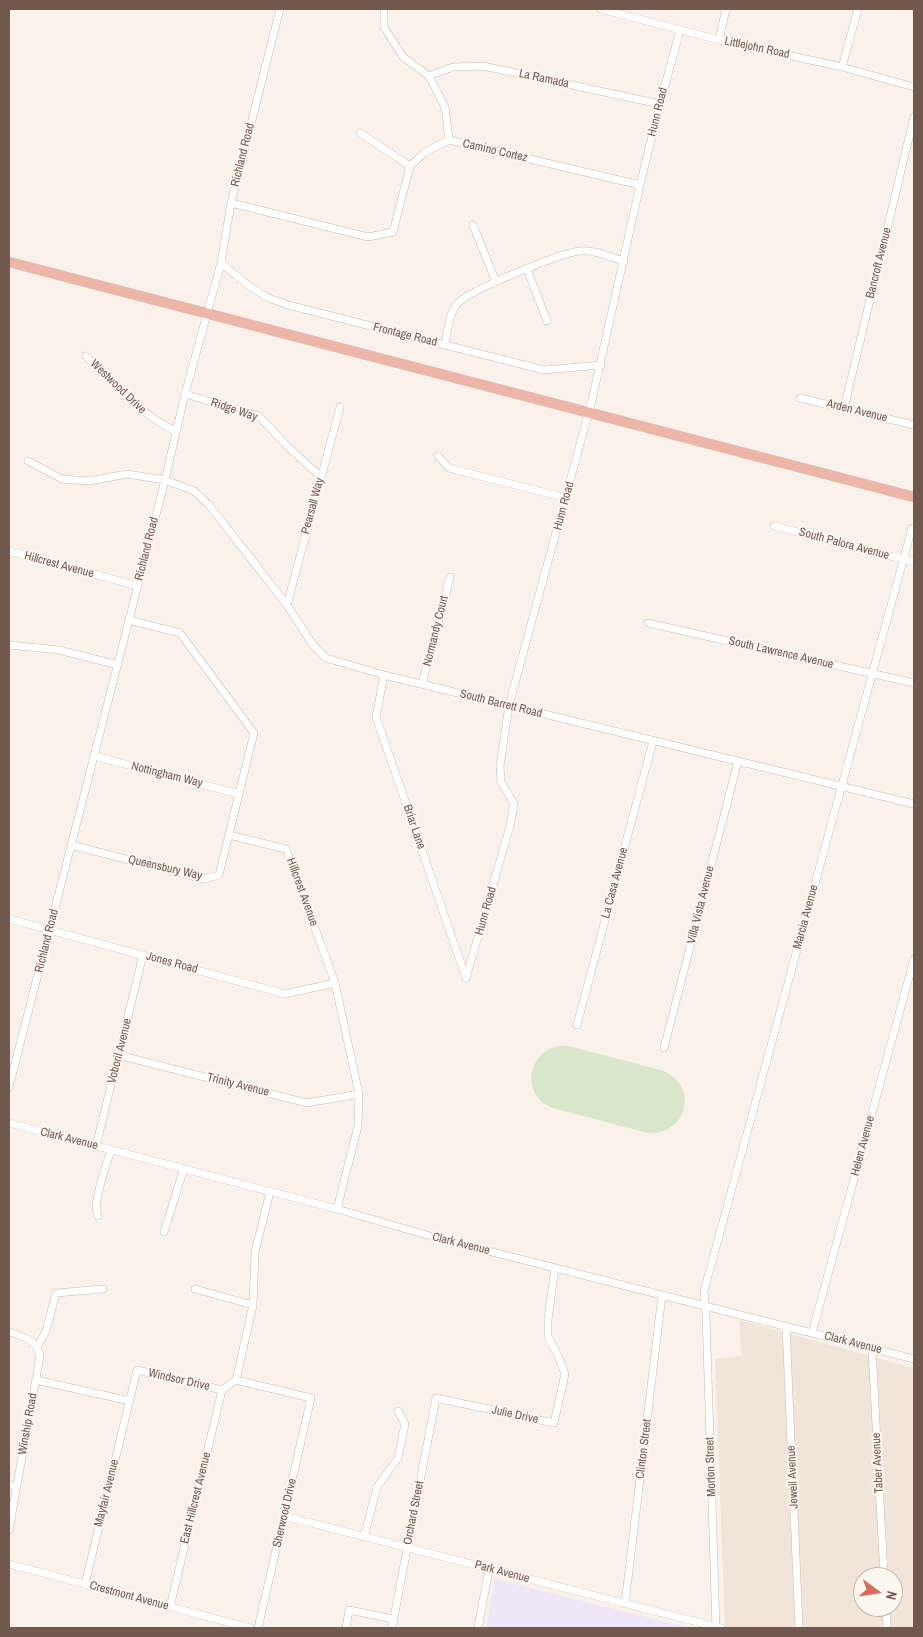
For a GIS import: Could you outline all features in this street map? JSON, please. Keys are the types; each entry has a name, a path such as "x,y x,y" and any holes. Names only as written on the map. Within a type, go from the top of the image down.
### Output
{"highway":[{"path":"9,262 914,497"}],"street":[{"name":"Richland Road","path":"9,1088 165,480 185,394 221,263 231,203 280,9"},
{"path":"384,9 384,27 403,57 429,76 445,107 449,140"},
{"name":"Littlejohn Road","path":"601,9 719,40 842,67 914,87"},
{"path":"719,40 726,9"},
{"path":"842,67 858,9"},
{"name":"Hunn Road","path":"466,978 510,826 514,804 501,782 500,766 509,706 601,365 640,186 680,30"},
{"name":"La Ramada","path":"429,76 453,67 483,66 660,104"},
{"name":"Bancroft Avenue","path":"844,408 914,117"},
{"path":"231,203 368,236 393,232 410,166 360,133"},
{"name":"Camino Cortez","path":"410,166 425,152 449,140 640,186"},
{"path":"473,225 496,282"},
{"path":"445,345 455,306 465,296 561,255 580,251 624,261"},
{"name":"Frontage Road","path":"221,263 266,297 288,306 544,370 601,365"},
{"path":"527,270 547,321"},
{"name":"Westwood Drive","path":"86,356 131,402 156,422 176,431"},
{"name":"Ridge Way","path":"185,394 259,416 286,445 321,477"},
{"name":"Arden Avenue","path":"800,398 914,425"},
{"name":"Pearsall Way","path":"286,605 340,407"},
{"path":"438,456 449,468 566,498"},
{"name":"South Barrett Road","path":"28,461 62,479 88,481 127,474 165,480 194,491 210,505 286,605 313,646 326,658 384,675 914,804"},
{"name":"South Palora Avenue","path":"774,526 914,562"},
{"name":"Marcia Avenue","path":"705,1306 704,1291 912,528"},
{"name":"Hillcrest Avenue","path":"9,551 138,586"},
{"name":"Normandy Court","path":"422,684 450,577"},
{"path":"129,620 180,634 254,733 228,835"},
{"name":"South Lawrence Avenue","path":"648,623 914,683"},
{"path":"9,645 59,650 118,665"},
{"name":"Briar Lane","path":"384,675 376,717 466,978"},
{"name":"La Casa Avenue","path":"576,1025 653,741"},
{"name":"Nottingham Way","path":"94,756 239,794"},
{"name":"Villa Vista Avenue","path":"664,1048 738,762"},
{"name":"Hillcrest Avenue","path":"228,835 286,849 335,983 358,1094 358,1126 337,1210"},
{"name":"Queensbury Way","path":"72,845 204,879 218,875 228,835"},
{"name":"Jones Road","path":"9,919 285,994 335,983"},
{"name":"Voboril Avenue","path":"96,1146 143,955"},
{"name":"Helen Avenue","path":"812,1333 914,960"},
{"name":"Trinity Avenue","path":"118,1055 307,1103 358,1094"},
{"name":"Clark Avenue","path":"9,1123 184,1168 437,1238 914,1359"},
{"path":"98,1216 96,1213 96,1202 111,1150"},
{"path":"164,1232 184,1168"},
{"path":"236,1380 253,1305 255,1252 270,1192"},
{"name":"Julie Drive","path":"436,1398 554,1424 564,1374 558,1356 548,1337 549,1313 556,1268"},
{"path":"196,1288 253,1305"},
{"path":"9,1332 28,1339 36,1347 46,1331 56,1293 104,1289"},
{"name":"Clinton Street","path":"625,1604 662,1295"},
{"name":"Morton Street","path":"705,1306 718,1628"},
{"name":"Jewell Avenue","path":"786,1326 800,1628"},
{"name":"Winship Road","path":"9,1530 40,1356 36,1347"},
{"name":"Taber Avenue","path":"872,1348 883,1567"},
{"name":"Windsor Drive","path":"130,1401 137,1370 222,1390 236,1380"},
{"path":"36,1380 130,1401"},
{"name":"Sherwood Drive","path":"236,1380 311,1398 258,1628"},
{"name":"East Hillcrest Avenue","path":"170,1607 222,1390"},
{"name":"Orchard Street","path":"392,1628 436,1398"},
{"name":"Mayfair Avenue","path":"85,1584 130,1401"},
{"path":"364,1537 377,1487 398,1458 405,1424 398,1411"},
{"path":"9,1485 17,1487"},
{"name":"Park Avenue","path":"284,1516 718,1628"},
{"name":"Crestmont Avenue","path":"9,1564 250,1628"},
{"path":"478,1628 489,1569"},
{"path":"346,1628 350,1610 393,1619"}],"shaded area":[{"path":"739,1320 914,1368 914,1628 725,1628 715,1359 742,1356"},
{"path":"495,1579 690,1628 486,1628"}],"green space":[{"path":"558,1046 568,1046 661,1070 673,1077 681,1086 684,1097 684,1108 680,1118 673,1126 662,1131 648,1133 553,1108 544,1103 537,1097 533,1089 531,1080 535,1063 540,1056 550,1049"}]}
